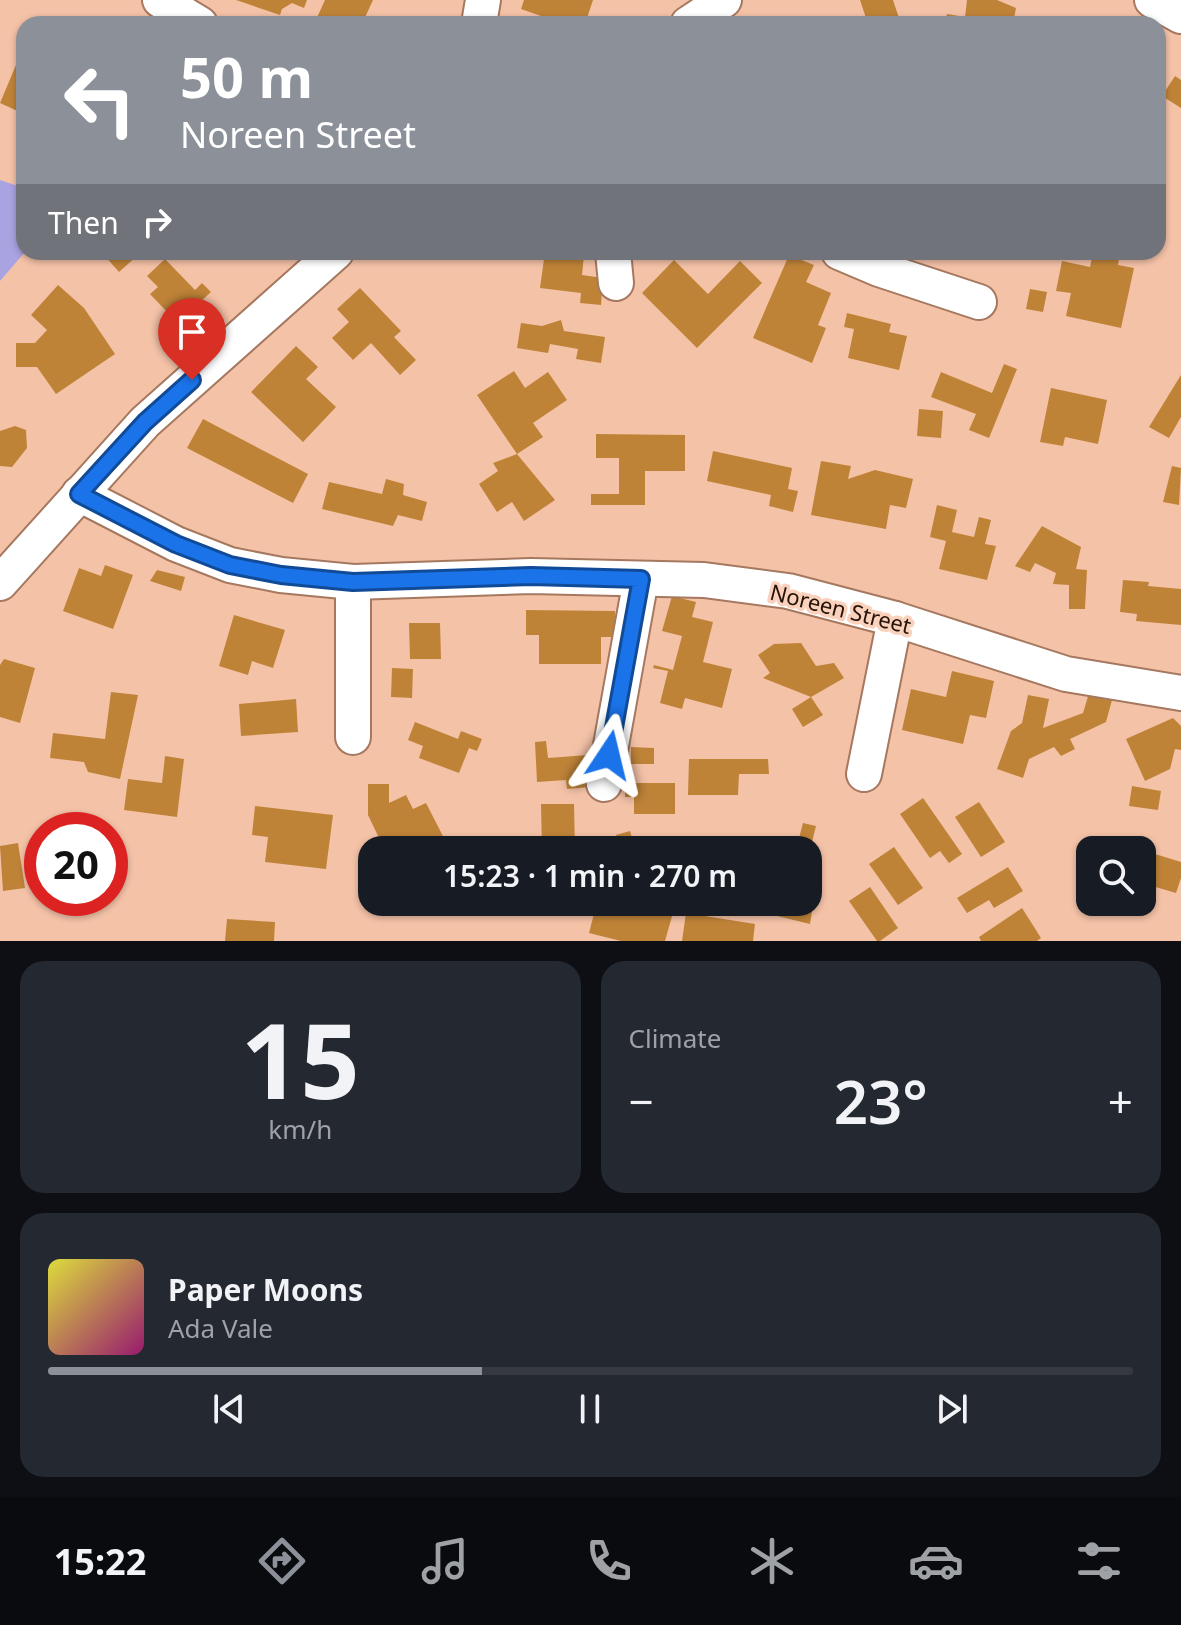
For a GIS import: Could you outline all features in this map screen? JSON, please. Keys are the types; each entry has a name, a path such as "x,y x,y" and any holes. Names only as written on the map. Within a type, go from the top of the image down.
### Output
{"street":[{"path":"160,0 187,16"},
{"path":"700,16 724,0"},
{"path":"1152,0 1181,16"},
{"path":"0,583 145,422 327,260"},
{"path":"858,260 979,302"},
{"name":"Noreen Street","path":"79,494 176,544 230,565 281,575 353,582 531,576 704,580 788,591 895,619 1066,674 1181,693"},
{"path":"604,784 641,579"},
{"path":"353,582 353,737"},
{"path":"864,774 895,619"}],"shaded area":[{"path":"0,180 16,185 18,260 0,281"}],"building":[{"path":"236,0 307,0 304,8 292,3 282,9 280,15"},
{"path":"325,0 373,0 366,16 318,16"},
{"path":"524,0 593,0 588,16 541,16 521,9"},
{"path":"860,0 893,0 898,16 865,16"},
{"path":"967,0 997,0 1016,8 1014,16 965,16"},
{"path":"16,65 16,110 0,103"},
{"path":"1175,76 1181,80 1181,108 1166,99 1166,90"},
{"path":"108,260 132,260 119,272"},
{"path":"166,260 195,290 202,283 211,292 186,315 179,307 170,315 150,294 158,287 147,276"},
{"path":"544,260 584,260 582,275 603,278 601,305 580,303 581,293 540,288"},
{"path":"674,260 708,294 740,261 762,283 697,348 642,293"},
{"path":"787,260 802,260 814,265 806,282 831,293 818,325 826,328 812,363 753,338"},
{"path":"1092,260 1119,260 1118,265 1134,268 1121,328 1066,316 1071,293 1056,291 1062,261 1090,267"},
{"path":"58,285 84,308 115,354 56,394 37,367 16,367 16,343 35,343 47,330 31,315"},
{"path":"360,288 401,331 394,337 416,360 400,375 371,343 353,360 332,338 349,322 337,309"},
{"path":"1030,289 1047,292 1043,312 1026,309"},
{"path":"847,313 891,324 889,332 907,336 899,370 848,358 854,329 844,327"},
{"path":"561,320 564,331 605,337 601,363 576,359 578,349 550,344 548,353 517,348 521,323 542,326"},
{"path":"296,346 318,367 306,379 336,407 303,442 251,392"},
{"path":"1004,364 1017,369 989,438 969,430 976,414 931,397 941,372 992,393"},
{"path":"514,371 525,388 548,372 567,400 533,423 543,437 517,454 477,395"},
{"path":"1181,375 1181,417 1169,438 1149,427"},
{"path":"1051,388 1107,400 1098,444 1065,437 1063,446 1040,442"},
{"path":"919,409 943,411 941,438 917,436"},
{"path":"203,419 308,474 293,503 187,448"},
{"path":"15,426 26,430 27,448 12,467 0,466 0,431"},
{"path":"596,434 685,435 685,471 645,471 645,505 591,505 591,494 619,494 619,458 596,458"},
{"path":"713,451 792,468 788,489 798,491 793,512 769,506 771,495 707,481"},
{"path":"517,454 555,500 524,521 512,502 497,512 479,484 498,471 493,463"},
{"path":"821,461 851,466 848,479 875,470 913,479 906,508 890,505 886,529 811,515"},
{"path":"1172,466 1181,468 1179,505 1163,502"},
{"path":"386,479 404,484 403,495 427,502 422,521 398,515 393,526 322,509 329,482 382,494"},
{"path":"937,505 957,510 952,532 974,537 979,517 991,520 985,544 996,546 987,580 939,569 946,541 930,537"},
{"path":"1042,526 1081,547 1076,569 1087,570 1085,609 1069,609 1069,585 1053,584 1056,573 1035,563 1030,572 1015,566"},
{"path":"105,565 133,575 113,629 63,611 79,568 101,576"},
{"path":"157,570 185,577 181,591 150,581"},
{"path":"1123,580 1181,589 1181,625 1136,621 1137,614 1120,612"},
{"path":"672,596 696,602 692,617 713,622 703,662 732,669 722,708 685,698 682,709 660,703 668,671 653,668 654,665 673,670 682,636 662,631"},
{"path":"526,610 615,611 615,637 601,637 601,664 539,664 539,635 526,635"},
{"path":"234,615 285,630 273,668 252,661 248,675 219,666"},
{"path":"409,623 440,623 441,659 410,659"},
{"path":"801,643 816,666 834,663 844,678 811,697 763,678 770,673 758,655 774,644"},
{"path":"4,659 35,668 20,723 0,717 0,665"},
{"path":"392,668 413,669 412,698 391,697"},
{"path":"952,671 994,681 986,718 970,715 963,744 902,730 911,689 946,697"},
{"path":"111,692 138,695 120,779 88,772 84,762 50,758 53,733 105,739"},
{"path":"1089,693 1112,700 1106,722 1070,739 1075,749 1061,756 1054,747 1029,759 1023,778 997,769 1011,731 1022,723 1028,695 1049,699 1043,728 1083,713"},
{"path":"811,697 823,715 803,727 792,709"},
{"path":"296,699 298,732 241,736 239,704"},
{"path":"1173,718 1181,726 1181,750 1175,749 1170,769 1145,781 1126,739"},
{"path":"415,722 458,739 461,731 482,739 477,751 469,748 459,773 419,758 423,746 408,740"},
{"path":"546,741 548,758 588,755 590,787 567,789 566,780 537,782 535,742"},
{"path":"631,747 654,748 654,764 631,764"},
{"path":"165,756 184,759 177,817 124,810 128,779 162,783"},
{"path":"689,759 768,759 769,774 739,774 738,795 688,795"},
{"path":"625,783 675,783 675,814 634,814 634,797 625,797"},
{"path":"368,784 389,784 389,803 406,795 413,809 426,803 443,836 378,836 368,815"},
{"path":"1132,786 1161,791 1158,810 1129,806"},
{"path":"923,798 962,854 949,863 940,851 930,858 900,814"},
{"path":"979,802 1005,842 981,857 955,817"},
{"path":"541,804 574,804 575,836 542,836"},
{"path":"255,806 333,815 326,869 265,862 268,837 252,835"},
{"path":"803,823 816,826 814,836 800,836"},
{"path":"630,831 631,836 616,836"},
{"path":"18,843 24,888 3,891 0,846"},
{"path":"894,847 923,888 898,905 869,864"},
{"path":"1156,854 1181,862 1181,878 1176,893 1156,887"},
{"path":"1008,867 1023,891 994,908 989,900 967,913 957,898"},
{"path":"870,887 898,928 880,941 849,901"},
{"path":"1022,908 1041,938 1037,941 981,941 979,937"},
{"path":"593,916 672,916 665,941 621,941 589,933"},
{"path":"686,916 755,924 753,941 682,941"},
{"path":"777,916 811,916 810,924"},
{"path":"227,919 275,922 274,941 225,941"}],"route":[{"path":"192,380 145,422 79,494 176,544 230,565 281,575 353,582 531,576 641,579 609,755"}]}
